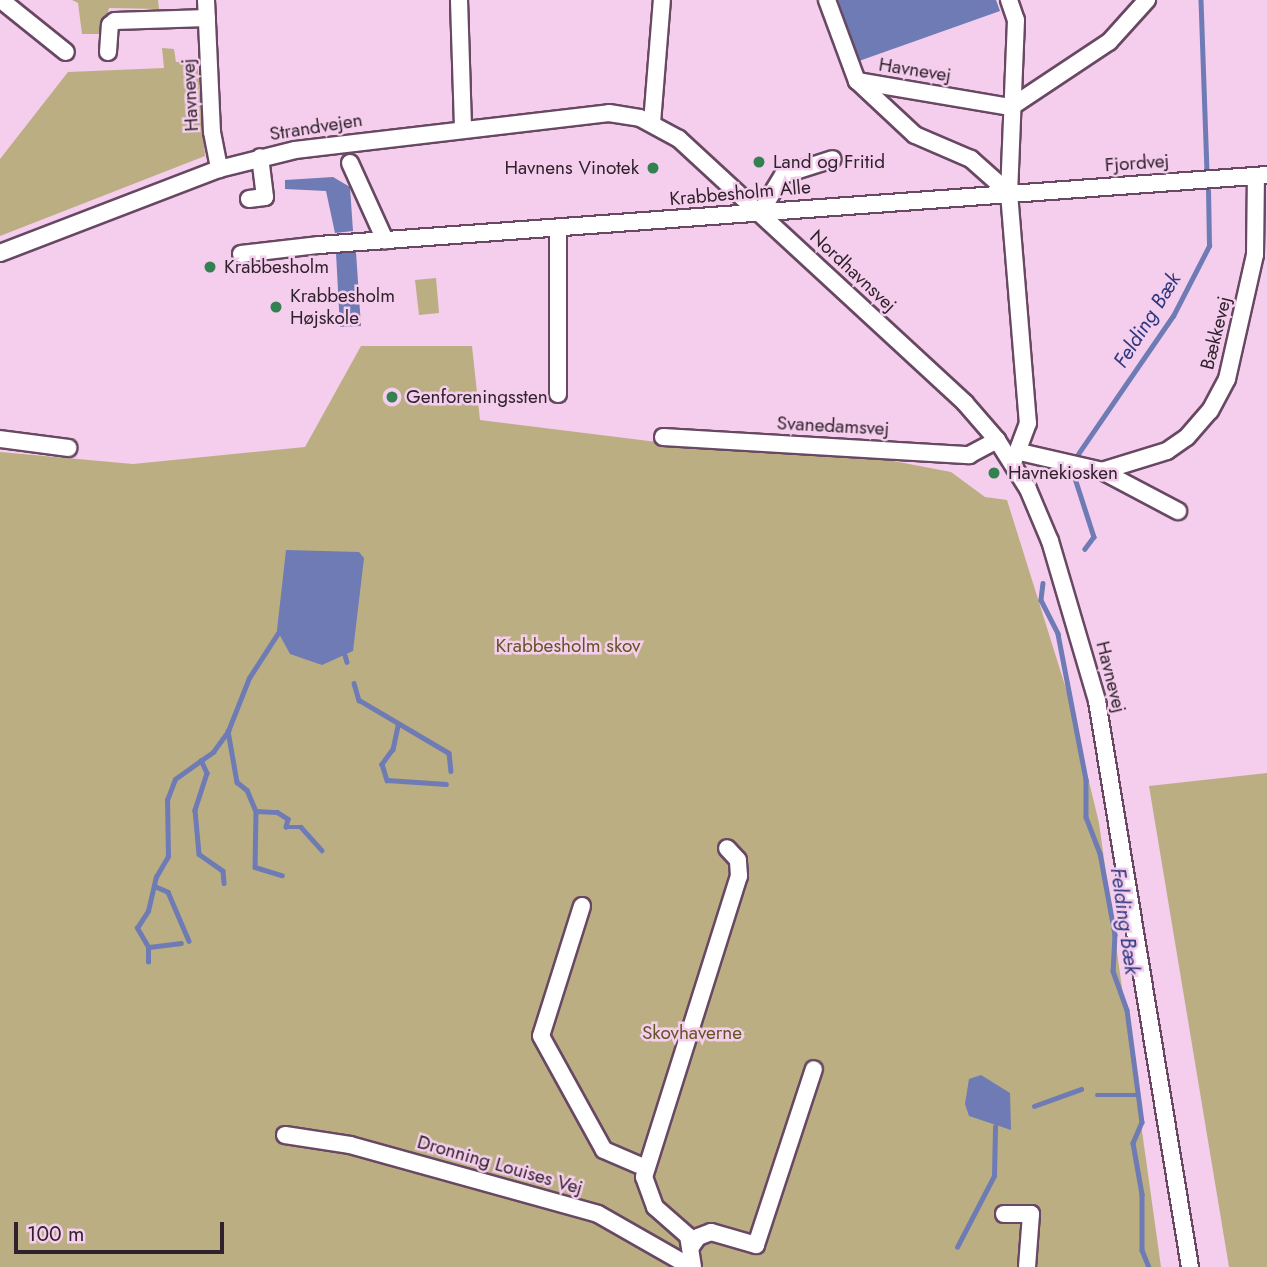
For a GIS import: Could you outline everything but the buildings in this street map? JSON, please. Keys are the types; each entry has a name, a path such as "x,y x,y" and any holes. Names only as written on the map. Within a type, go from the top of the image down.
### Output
{"street":[{"path":"1,0 66,52"},
{"name":"Havnevej","path":"206,0 212,132 219,169"},
{"path":"459,0 463,129"},
{"path":"652,123 662,0"},
{"name":"Havnevej","path":"827,0 857,81 1011,107"},
{"path":"1009,0 1016,20 1009,193 1028,422 1016,457 1102,471 1178,511"},
{"path":"1011,107 1109,43 1147,0"},
{"path":"108,52 110,25 115,21 207,18"},
{"path":"857,81 915,135 971,159 1009,193"},
{"name":"Strandvejen","path":"0,253 219,169 260,158 463,129 609,113 652,123"},
{"name":"Nordhavnsvej","path":"652,123 679,139 760,213 957,395 1016,457"},
{"path":"249,199 265,197 260,158"},
{"path":"760,213 783,174 833,159"},
{"path":"350,163 385,240"},
{"name":"Fjordvej","path":"1009,193 1261,176"},
{"name":"Bækkevej","path":"1102,471 1167,451 1187,437 1210,411 1227,379 1255,255 1261,176"},
{"name":"Krabbesholm Alle","path":"240,254 385,240 1009,193"},
{"path":"558,228 558,394"},
{"name":"Svanedamsvej","path":"663,438 969,455 997,440"},
{"path":"0,439 68,448"},
{"name":"Havnevej","path":"1016,457 1050,541 1097,701 1190,1267"},
{"path":"692,1267 691,1247 683,1228 649,1198 646,1168 739,876 738,860 727,848"},
{"path":"582,906 541,1035 604,1150 646,1168"},
{"path":"691,1247 698,1237 711,1232 756,1245 814,1069"},
{"name":"Dronning Louises Vej","path":"285,1135 350,1145 598,1214 692,1267"},
{"path":"1004,1214 1031,1214 1027,1267"}],"green space":[{"path":"72,0 158,0 159,9 109,8 102,34 82,34 78,3"},
{"path":"162,48 174,49 176,62 187,61 198,69 205,156 0,236 0,159 68,72 164,68"},
{"path":"436,278 439,313 419,315 415,280"},
{"name":"Krabbesholm skov","path":"361,346 472,346 480,420 657,442 862,455 951,472 985,497 1007,500 1068,695 1099,823 1161,1267 0,1267 0,452 133,464 305,447"},
{"path":"1267,773 1267,1267 1229,1267 1149,786"}],"water":[{"path":"838,0 996,0 1000,11 859,61"},
{"path":"333,177 350,187 353,231 335,233 326,191 285,189 285,180"},
{"path":"356,252 361,326 340,327 336,253"},
{"path":"286,550 359,552 364,558 353,651 322,665 290,654 277,630"},
{"path":"981,1075 1010,1093 1011,1130 969,1116 965,1104 969,1079"}],"waterway":[{"name":"Felding Bæk","path":"1201,0 1207,172"},
{"name":"Felding Bæk","path":"1078,454 1173,316 1209,246 1208,191"},
{"name":"Felding Bæk","path":"1073,472 1094,537 1085,549"},
{"name":"Felding Bæk","path":"1043,583 1041,600 1058,634 1086,780 1086,817 1100,853 1115,935 1113,971 1127,1010 1142,1122 1133,1143 1142,1194 1142,1250 1149,1267"},
{"path":"148,962 148,947 137,928 148,911 156,877 168,856 167,800 175,779 213,752 228,731 249,678 278,633"},
{"path":"345,655 347,662"},
{"path":"354,683 359,700 449,753 451,771"},
{"path":"398,726 393,749 382,764 387,780 446,784"},
{"path":"228,731 237,782 247,790 256,811 255,867 282,875"},
{"path":"201,760 207,773 195,810 199,854 223,871 224,883"},
{"path":"256,811 277,812 288,819 286,827 301,827 322,850"},
{"path":"157,887 168,892 189,941"},
{"path":"149,947 181,943"},
{"path":"1034,1106 1081,1089"},
{"path":"1097,1095 1138,1095"},
{"path":"957,1247 994,1176 995,1127"}],"place":[{"name":"Land og Fritid","path":"759,162"},
{"name":"Havnens Vinotek","path":"653,168"},
{"name":"Krabbesholm","path":"210,267"},
{"name":"Krabbesholm Højskole","path":"276,307"},
{"name":"Genforeningssten","path":"392,397"},
{"name":"Havnekiosken","path":"994,473"}],"park label":[{"name":"Skovhaverne","path":"692,1033"}]}
